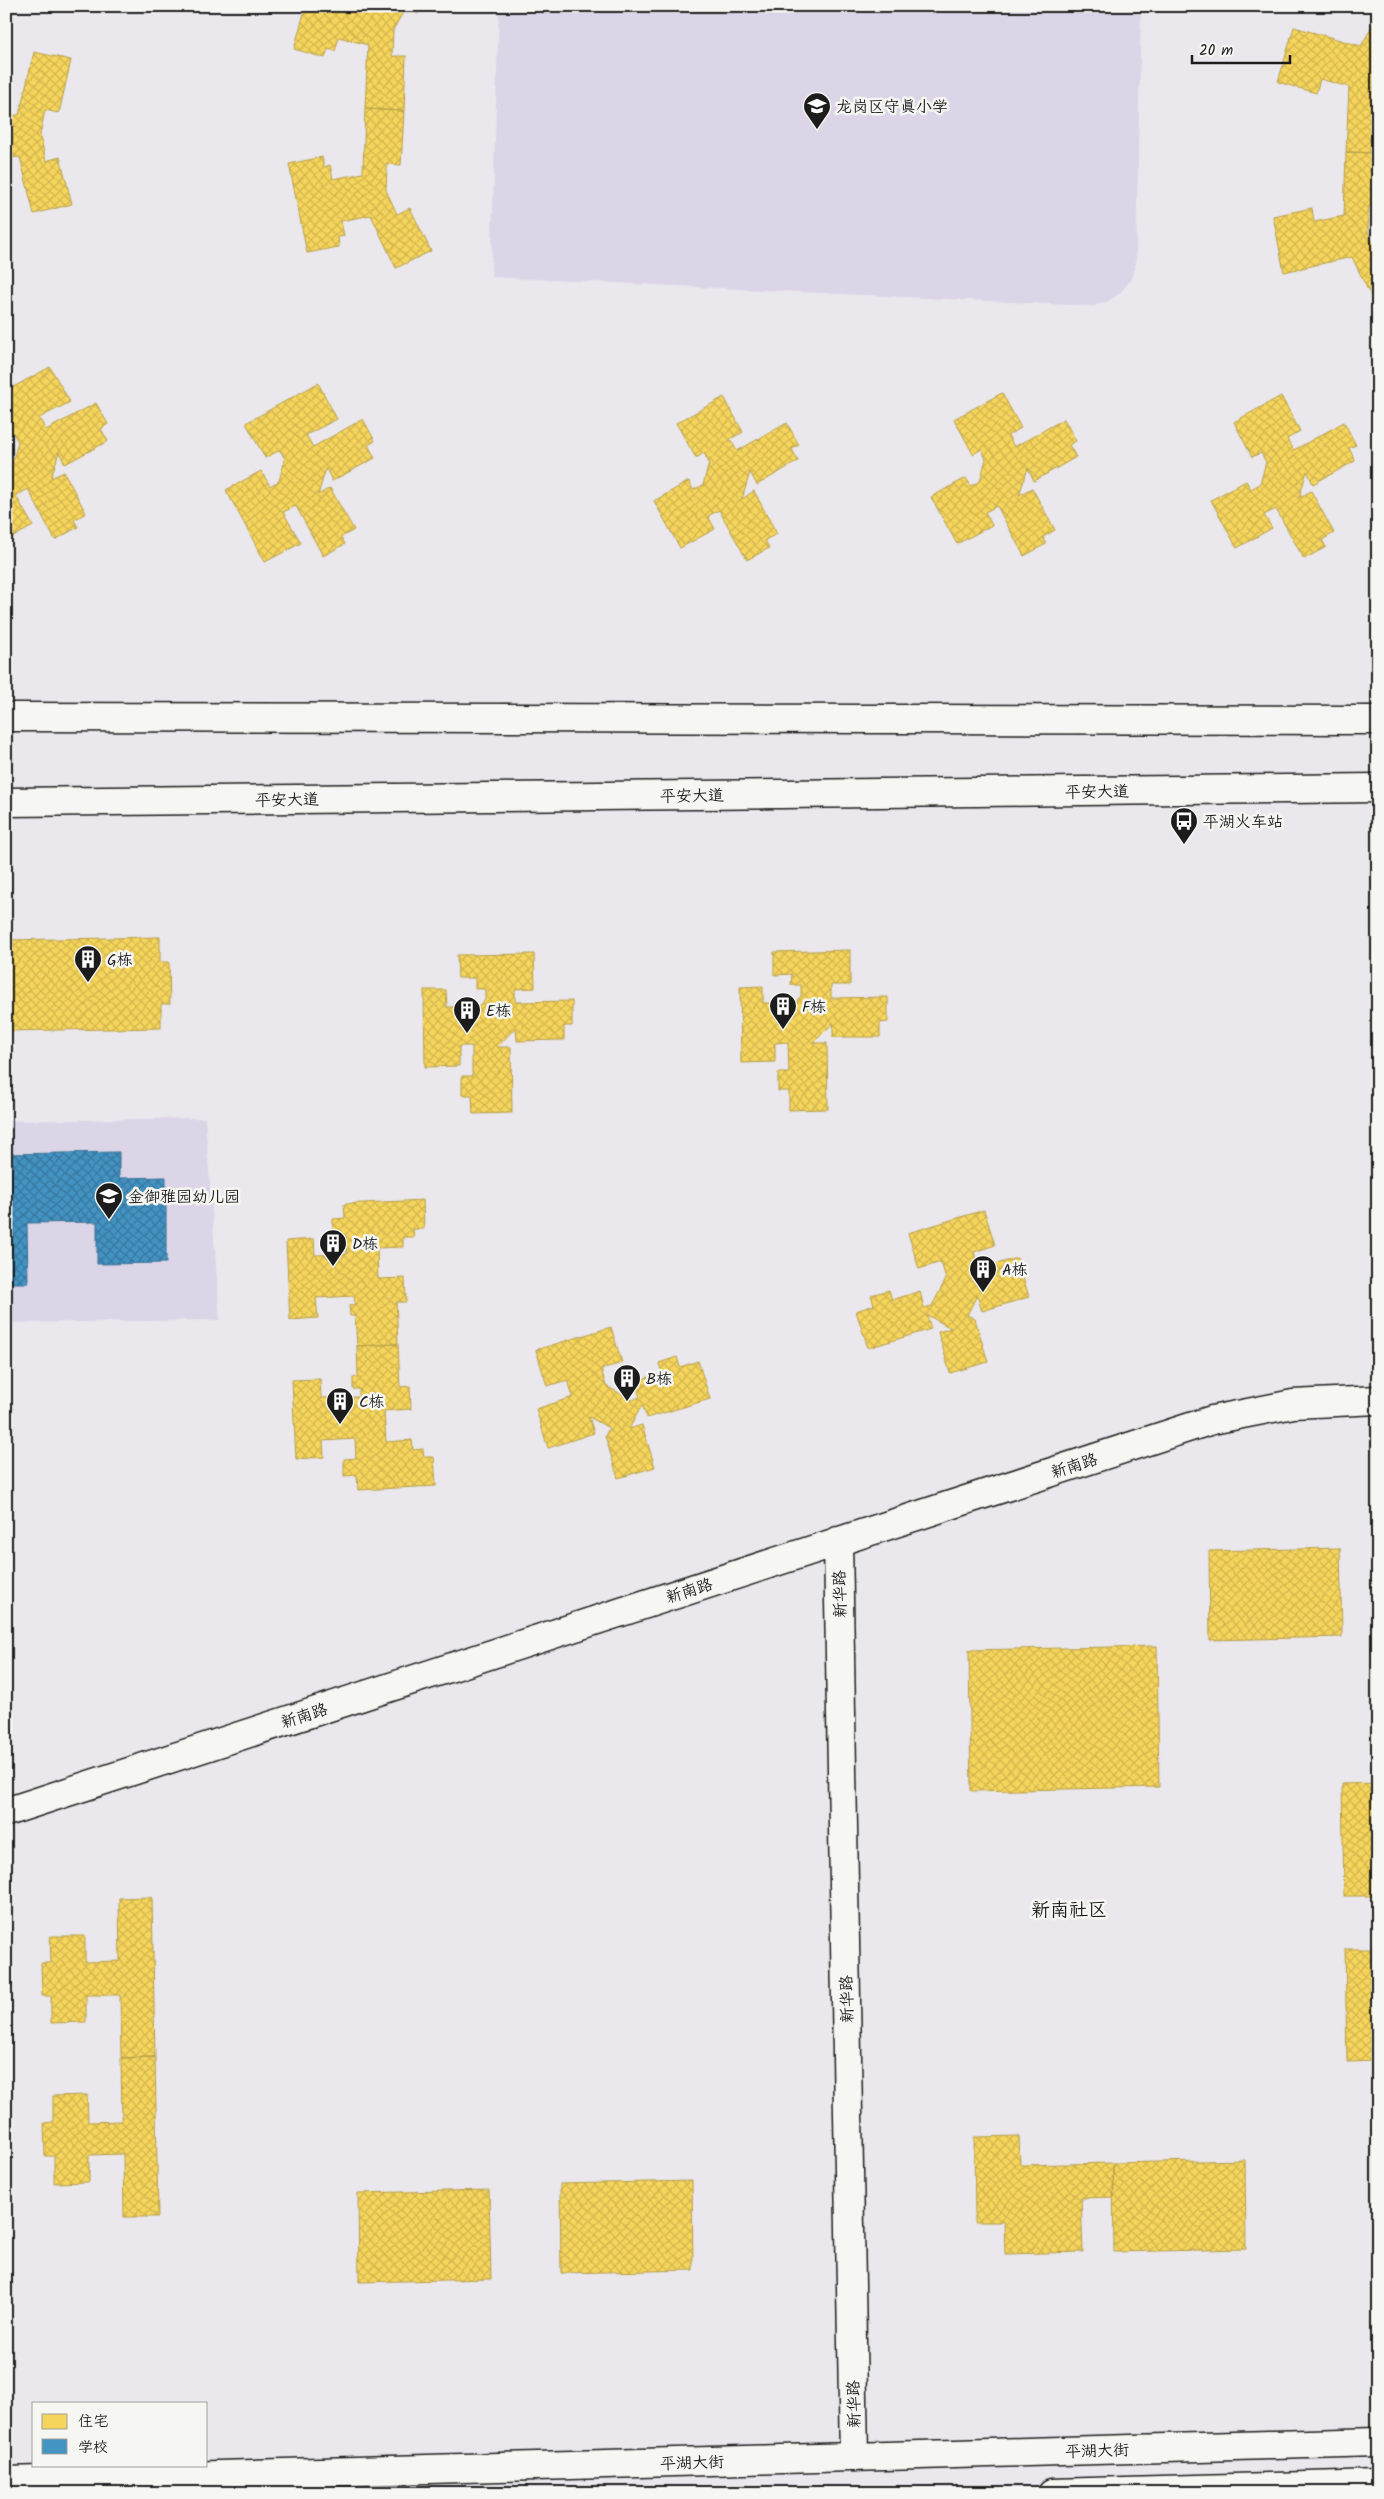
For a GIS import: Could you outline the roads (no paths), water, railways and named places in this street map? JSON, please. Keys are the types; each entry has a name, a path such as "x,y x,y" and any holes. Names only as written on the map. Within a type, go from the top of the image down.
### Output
{"street":[{"path":"6,717 1378,720"},
{"name":"平安大道","path":"6,802 1378,788"},
{"name":"新南路","path":"6,1812 1212,1420 1293,1404 1378,1400"},
{"name":"新华路","path":"838,1541 854,2457"},
{"name":"平湖大街","path":"6,2481 1378,2442"},
{"path":"1052,2493 1341,2489 1378,2484"}],"place":[{"name":"龙岗区守真小学","path":"817,130"},
{"name":"平湖火车站","path":"1184,845"},
{"name":"G栋","path":"88,983"},
{"name":"F栋","path":"783,1030"},
{"name":"E栋","path":"467,1034"},
{"name":"金御雅园幼儿园","path":"109,1220"},
{"name":"D栋","path":"333,1267"},
{"name":"A栋","path":"983,1293"},
{"name":"B栋","path":"627,1402"},
{"name":"C栋","path":"340,1425"}],"district":[{"name":"新南社区","path":"1069,1909"}]}
